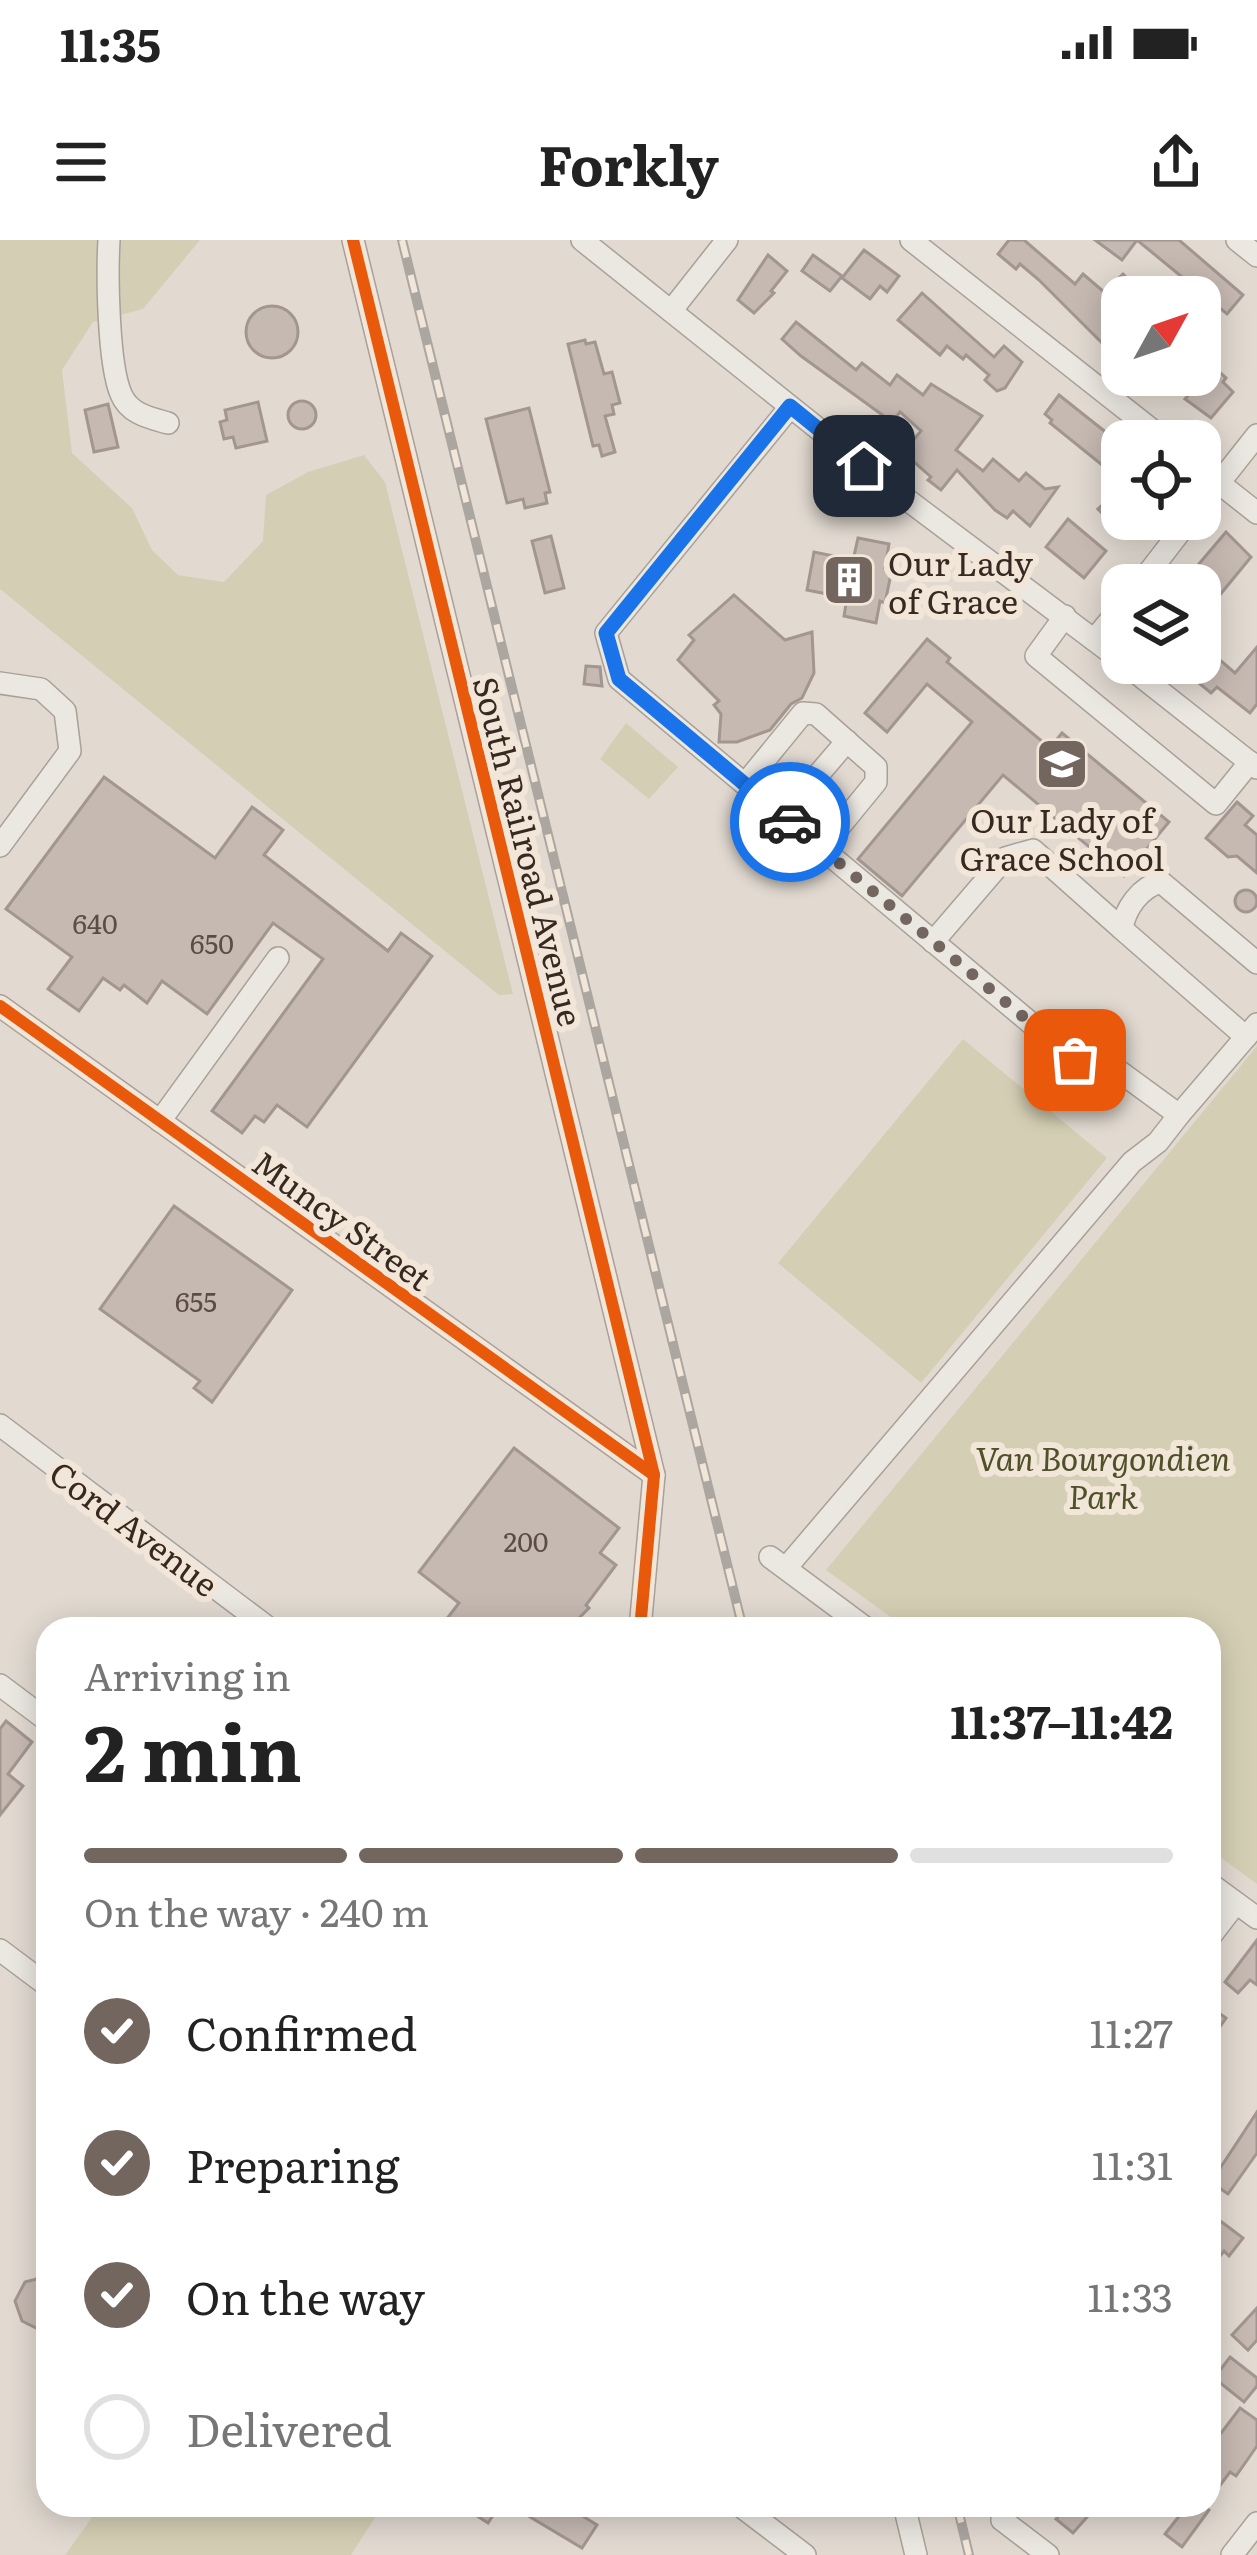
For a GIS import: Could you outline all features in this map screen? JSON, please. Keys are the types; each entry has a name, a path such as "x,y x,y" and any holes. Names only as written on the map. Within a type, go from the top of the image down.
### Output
{"street":[{"path":"109,240 108,277 121,395 136,413 168,423"},
{"name":"South Railroad Avenue","path":"353,240 654,1475 641,1617"},
{"path":"582,240 901,495 1101,645"},
{"path":"671,311 727,240"},
{"path":"911,240 1139,420"},
{"path":"1237,240 1257,256"},
{"path":"790,406 606,633 619,679 1075,1060 1112,1066 1179,1115"},
{"path":"1221,480 1257,435"},
{"path":"1221,485 1257,514"},
{"path":"1155,564 1173,540"},
{"path":"1065,616 1036,656 1216,804 1253,765 1151,684"},
{"path":"1094,640 1101,632"},
{"path":"0,682 40,689 65,711 70,751 0,846"},
{"path":"746,784 803,713 816,714 876,767 876,782 822,848"},
{"path":"783,816 847,741"},
{"path":"851,1617 778,1563 1252,1030 1123,929 1033,850 1005,858 934,942"},
{"path":"1123,929 1124,913 1150,884 1161,881 1257,963"},
{"path":"160,1121 278,958"},
{"name":"Muncy Street","path":"0,1006 654,1475"},
{"name":"Cord Avenue","path":"0,1425 254,1617"},
{"path":"0,1685 36,1712"},
{"path":"1221,1892 1257,1918"},
{"path":"1221,1922 1235,1903"},
{"path":"0,1950 36,1977"},
{"path":"755,2517 805,2555"},
{"path":"907,2517 916,2555"},
{"path":"1007,2517 1048,2555"},
{"path":"1232,2555 1257,2523"}],"green space":[{"path":"0,240 200,240 143,309 93,322 62,370 72,453 132,508 152,550 178,575 224,582 263,541 266,495 308,472 364,455 385,482 513,994 499,995 0,589"},
{"path":"626,723 678,767 649,799 600,759"},
{"path":"963,1039 1107,1158 921,1383 778,1263"},
{"name":"Van Bourgondien Park","path":"1257,1046 1257,1884 1221,1858 1221,1617 891,1617 826,1570"},
{"path":"92,2517 375,2517 351,2555 65,2555"}],"building":[{"path":"1009,240 1024,240 1075,284 1083,274 1101,289 1101,342 1039,280 998,254"},
{"path":"1095,240 1137,240 1122,260"},
{"path":"1137,240 1179,240 1221,276 1181,276"},
{"path":"864,250 899,276 887,292 880,286 870,299 842,278"},
{"path":"768,255 787,271 754,313 738,300"},
{"path":"813,255 842,276 830,291 802,271"},
{"path":"1221,276 1243,295 1227,314 1221,309"},
{"path":"922,293 994,357 1004,346 1022,362 1005,388 997,391 985,380 989,375 966,355 963,359 947,346 940,355 898,320"},
{"path":"272,306 290,314 298,332 290,350 272,358 254,350 246,332 254,314"},
{"path":"796,322 856,370 862,363 890,385 897,375 923,395 931,384 982,416 956,450 983,471 993,459 1019,481 1026,473 1045,489 1058,487 1030,526 1013,511 1007,518 995,510 957,470 941,490 928,480 931,477 903,452 921,431 900,412 892,422 801,356 782,339"},
{"path":"585,340 586,344 595,342 604,374 612,372 620,403 612,405 614,414 605,416 615,452 602,456 599,445 593,446 568,344"},
{"path":"1221,373 1233,392 1211,418 1185,399 1221,396"},
{"path":"1059,395 1101,428 1101,464 1050,423 1045,414"},
{"path":"302,401 312,405 316,415 312,425 302,429 292,425 288,415 292,405"},
{"path":"258,402 267,441 236,448 233,437 224,439 220,422 227,420 225,410"},
{"path":"108,404 118,447 94,452 85,410"},
{"path":"529,408 550,492 545,493 547,503 525,508 523,499 507,503 486,419"},
{"path":"1068,519 1106,551 1084,578 1046,547"},
{"path":"1226,532 1251,557 1221,593 1221,564 1199,564"},
{"path":"551,536 564,588 545,593 532,541"},
{"name":"Our Lady of Grace","path":"858,538 889,544 885,568 892,569 876,623 844,616 847,598 807,590 814,552 853,560"},
{"path":"734,595 785,640 812,632 814,673 802,698 770,730 737,742 719,742 721,714 714,705 719,701 678,660 694,640 689,635"},
{"name":"Our Lady of Grace School","path":"927,639 950,658 947,662 1050,748 1062,733 1169,822 1124,876 1003,775 902,896 858,859 972,722 927,684 887,732 865,713"},
{"path":"1257,647 1257,704 1250,713 1217,687 1211,693 1200,684 1221,684 1221,661 1235,673"},
{"path":"586,666 600,667 602,686 584,684"},
{"path":"104,777 215,858 252,807 283,830 264,855 388,951 401,933 432,956 307,1127 277,1105 264,1122 255,1116 242,1133 212,1111 323,959 273,923 207,1014 162,981 147,1003 124,985 120,990 103,978 79,1011 48,989 72,957 6,909"},
{"path":"1237,802 1253,816 1245,825 1257,835 1257,873 1206,838"},
{"path":"1246,890 1257,901 1246,912 1235,901"},
{"path":"174,1206 292,1290 212,1402 194,1388 200,1381 100,1309"},
{"path":"514,1448 619,1528 600,1553 616,1565 580,1617 448,1617 459,1603 419,1572"},
{"path":"6,1721 32,1742 8,1774 23,1786 0,1815 0,1729"},
{"path":"1257,1940 1257,1985 1250,1980 1238,1993 1225,1982"},
{"path":"1257,2112 1257,2153 1228,2194 1221,2189 1221,2167"},
{"path":"1221,2222 1243,2238 1229,2256 1224,2251 1221,2255"},
{"path":"36,2279 36,2328 22,2321 15,2301 25,2282"},
{"path":"1257,2308 1257,2340 1248,2350 1232,2335"},
{"path":"1230,2357 1257,2378 1257,2386 1244,2402 1221,2384 1221,2369"},
{"path":"1240,2408 1257,2420 1257,2446 1236,2476 1230,2472 1221,2484 1221,2433"},
{"path":"530,2517 584,2517 597,2525 582,2548"},
{"path":"1058,2517 1087,2517 1073,2533"},
{"path":"1178,2517 1204,2517 1182,2547 1165,2534"}],"railway":[{"path":"402,240 740,1617"},
{"path":"960,2517 969,2555"}],"cycle path":[{"path":"353,240 654,1475 641,1617"},
{"path":"0,1006 654,1475"}],"way so far":[{"path":"790,822 1075,1060"}],"place":[{"name":"Our Lady of Grace","path":"849,580"},
{"name":"Our Lady of Grace School","path":"1062,764"}],"route":[{"path":"790,822 619,679 606,633 790,406 864,466"}]}
